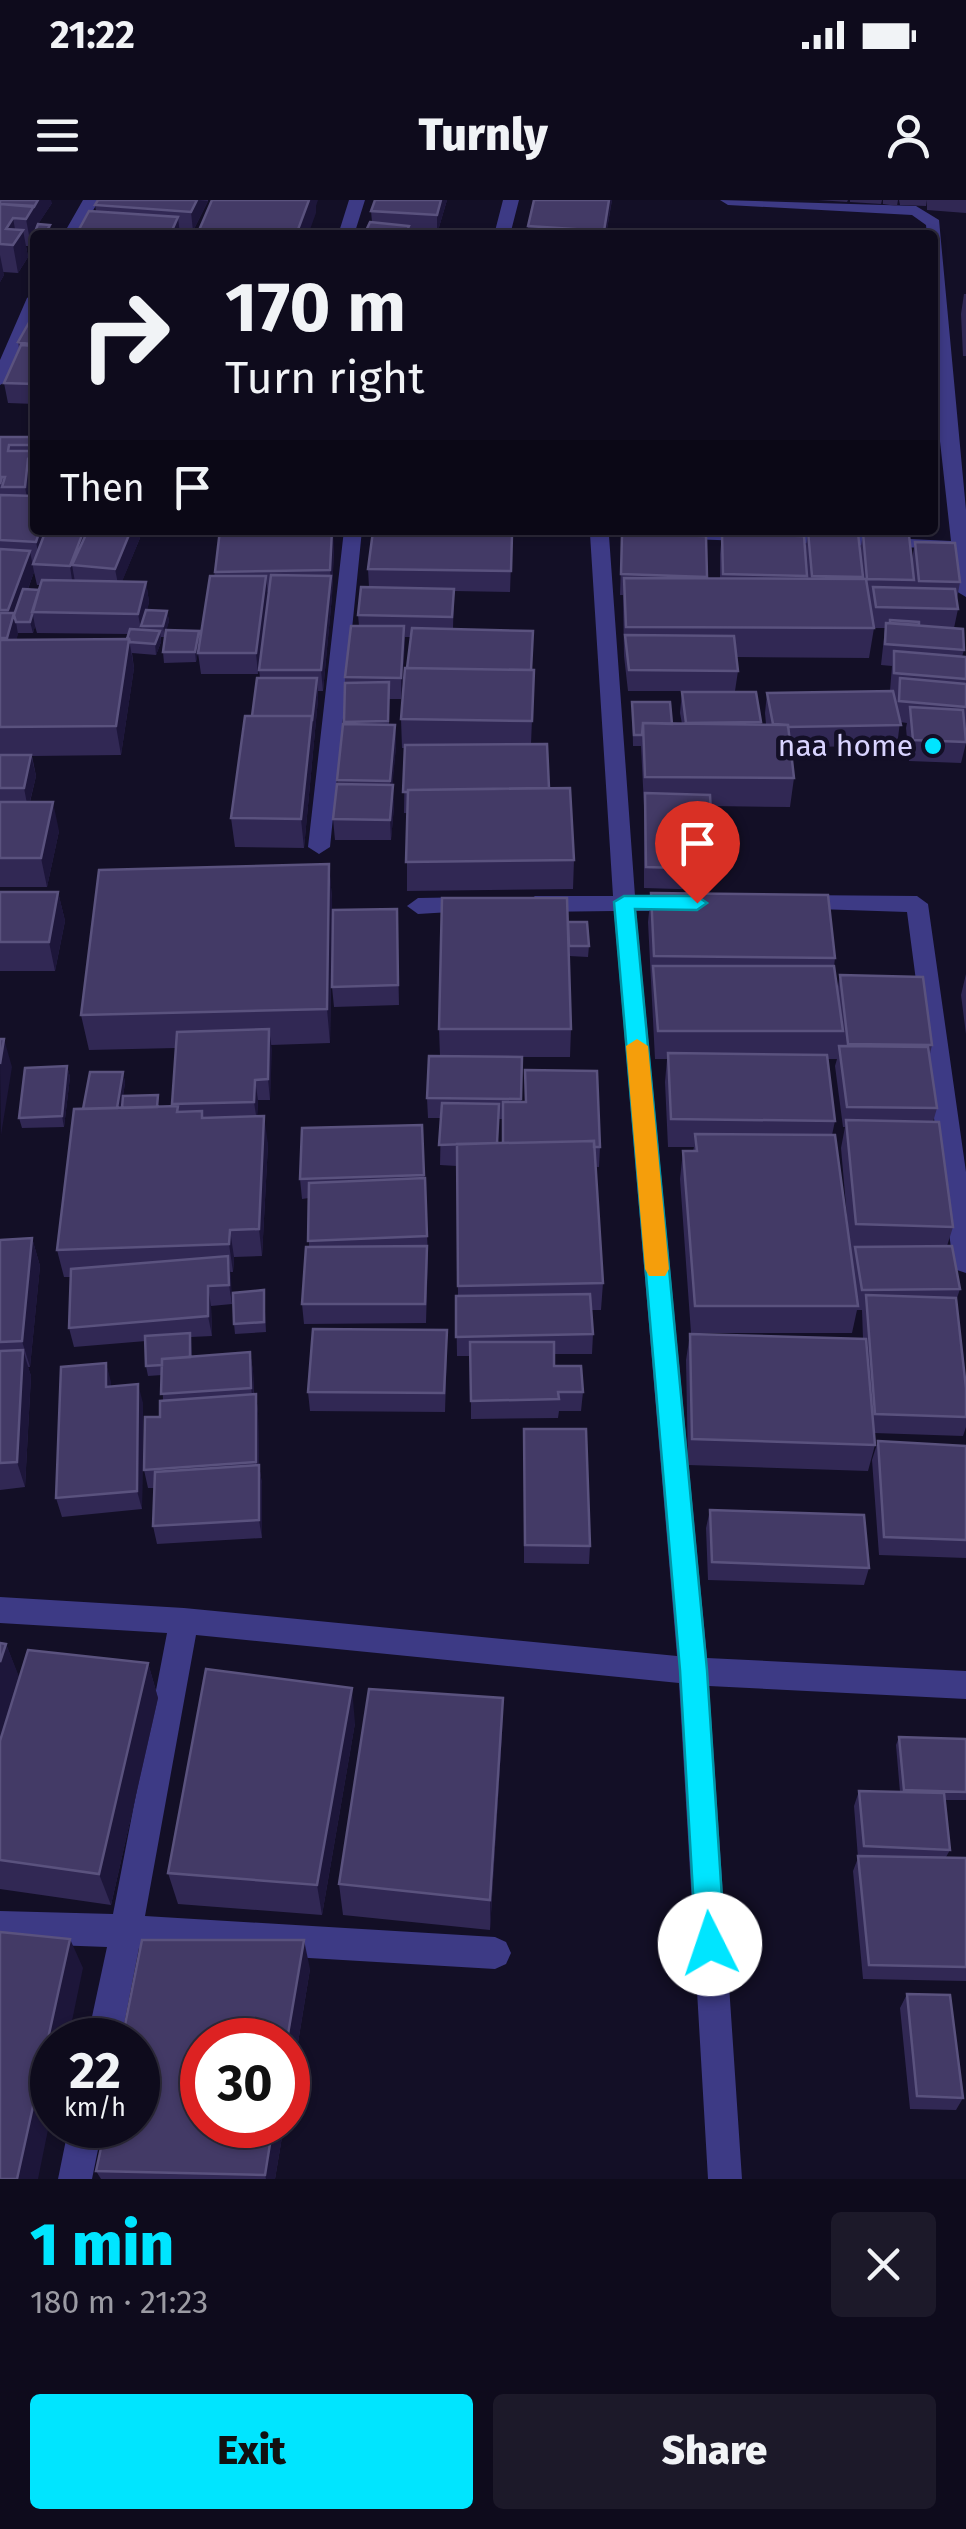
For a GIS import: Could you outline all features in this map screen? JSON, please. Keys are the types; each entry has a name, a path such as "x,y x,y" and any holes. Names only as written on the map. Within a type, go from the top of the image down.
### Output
{"street":[{"path":"74,230 91,200"},
{"path":"348,230 357,200"},
{"path":"503,230 511,200"},
{"path":"728,200 916,211 934,223 934,230"},
{"path":"0,380 30,312"},
{"path":"938,368 939,404 963,546 966,591"},
{"path":"939,404 966,407"},
{"path":"319,847 352,535"},
{"path":"597,535 624,902 693,1670 725,2179"},
{"path":"711,535 963,546"},
{"path":"418,906 702,903"},
{"path":"780,903 917,904 966,1263"},
{"path":"0,1610 184,1621 693,1670 966,1685"},
{"path":"108,2018 184,1621"},
{"path":"0,1927 495,1953"},
{"path":"75,2179 81,2148"}],"building":[{"path":"0,200 38,200 34,207 0,204"},
{"path":"98,200 197,200 191,212 95,205"},
{"path":"212,200 309,200 298,230 199,230"},
{"path":"375,200 441,200 437,215 371,211"},
{"path":"534,200 609,200 604,230 528,226"},
{"path":"0,204 34,206 26,219 13,218 6,229 23,230 13,245 0,244"},
{"path":"89,211 178,217 172,230 79,230"},
{"path":"370,222 409,226 407,230 366,230"},
{"path":"38,224 50,225 47,230 36,230"},
{"path":"30,321 30,344 18,342"},
{"path":"21,345 30,346 30,384 4,383"},
{"path":"0,437 30,437 30,445 9,445 8,451 30,451 25,487 2,487 5,477 0,484"},
{"path":"0,495 30,496 30,535 38,535 36,542 0,540"},
{"path":"44,535 82,535 70,566 33,564"},
{"path":"86,535 129,535 115,569 72,565"},
{"path":"219,535 332,535 330,570 215,572"},
{"path":"372,535 512,535 511,571 368,569"},
{"path":"622,535 706,536 707,577 621,574"},
{"path":"722,535 804,536 807,576 723,574"},
{"path":"808,535 858,535 863,577 812,576"},
{"path":"863,535 909,535 914,580 867,579"},
{"path":"915,542 955,543 960,582 919,581"},
{"path":"0,549 30,551 8,610 0,610"},
{"path":"271,575 331,576 321,670 259,670"},
{"path":"210,576 266,576 256,653 198,653"},
{"path":"624,578 866,579 874,628 626,627"},
{"path":"42,580 146,582 138,614 32,612"},
{"path":"361,587 454,589 452,617 358,615"},
{"path":"873,587 955,589 958,609 876,607"},
{"path":"23,589 39,590 30,622 16,622 14,615"},
{"path":"146,610 167,611 163,626 141,626"},
{"path":"0,613 14,613 7,638 0,638"},
{"path":"919,622 919,625 890,623"},
{"path":"886,623 963,629 964,650 885,644"},
{"path":"351,626 404,626 401,678 345,677"},
{"path":"412,628 533,631 531,670 407,668"},
{"path":"130,629 160,631 155,644 130,642"},
{"path":"166,630 199,631 195,652 163,652"},
{"path":"625,635 734,636 738,671 629,670"},
{"path":"129,639 116,726 0,727 0,640"},
{"path":"894,651 966,657 966,679 894,673"},
{"path":"405,668 534,670 532,721 401,719"},
{"path":"257,678 317,678 312,721 312,716 252,716"},
{"path":"900,678 966,684 966,707 899,701"},
{"path":"389,682 388,721 344,722 345,683"},
{"path":"893,691 901,725 773,724 767,693"},
{"path":"682,692 756,692 761,722 686,723"},
{"path":"632,702 670,702 672,724 643,723 642,735 634,735"},
{"path":"910,707 963,710 966,742 913,740"},
{"path":"245,716 312,716 301,819 231,818"},
{"path":"643,723 788,725 794,778 645,777"},
{"path":"343,724 395,725 390,781 337,780"},
{"path":"547,744 549,788 403,792 405,745"},
{"path":"0,755 31,755 24,788 0,788"},
{"path":"337,784 393,785 390,820 333,819"},
{"path":"570,788 574,860 406,862 408,790"},
{"path":"645,793 710,795 714,869 646,867"},
{"path":"0,802 53,802 41,858 0,858"},
{"path":"329,864 327,1009 81,1015 99,870"},
{"path":"0,892 58,892 49,942 0,942"},
{"path":"651,893 828,895 835,958 654,956"},
{"path":"442,898 567,898 571,1029 439,1029"},
{"path":"397,909 398,985 332,987 333,910"},
{"path":"568,922 587,922 589,946 569,946"},
{"path":"653,966 834,966 843,1031 658,1031"},
{"path":"840,975 923,977 932,1045 848,1044"},
{"path":"269,1029 268,1079 255,1080 254,1102 172,1104 177,1032"},
{"path":"839,1046 928,1047 937,1108 847,1107"},
{"path":"668,1053 827,1055 835,1121 671,1119"},
{"path":"429,1056 522,1057 521,1099 427,1098"},
{"path":"67,1066 62,1116 19,1118 25,1068"},
{"path":"525,1070 597,1071 600,1147 594,1147 594,1141 503,1143 503,1102 526,1102"},
{"path":"90,1072 123,1072 117,1108 83,1109"},
{"path":"158,1095 157,1107 122,1108 123,1096"},
{"path":"442,1103 499,1104 497,1143 439,1145"},
{"path":"178,1106 177,1112 202,1111 202,1118 264,1116 259,1229 230,1230 229,1244 57,1250 74,1109"},
{"path":"846,1120 939,1122 953,1227 856,1224"},
{"path":"422,1125 424,1175 300,1179 302,1128"},
{"path":"695,1134 835,1135 858,1306 695,1306 683,1151 697,1151"},
{"path":"594,1141 603,1283 458,1286 457,1144"},
{"path":"425,1178 427,1236 308,1241 309,1183"},
{"path":"32,1238 22,1341 0,1342 0,1240"},
{"path":"427,1246 425,1304 302,1304 306,1247"},
{"path":"952,1246 960,1289 862,1290 855,1247"},
{"path":"228,1256 229,1285 208,1286 208,1316 69,1328 71,1269"},
{"path":"264,1290 264,1322 234,1324 233,1293"},
{"path":"590,1294 593,1334 456,1337 456,1296"},
{"path":"866,1295 956,1298 966,1417 875,1414"},
{"path":"313,1329 447,1330 444,1393 308,1392"},
{"path":"190,1333 190,1357 162,1359 162,1365 146,1366 145,1336"},
{"path":"690,1334 866,1339 875,1445 692,1439"},
{"path":"470,1342 554,1342 554,1366 581,1366 583,1392 558,1392 559,1399 471,1401"},
{"path":"23,1350 17,1462 0,1463 0,1351"},
{"path":"250,1352 251,1388 161,1394 162,1359"},
{"path":"106,1363 106,1387 138,1384 137,1491 56,1498 61,1367"},
{"path":"256,1394 256,1462 144,1470 145,1417 160,1417 160,1401"},
{"path":"524,1429 586,1429 590,1546 525,1545"},
{"path":"878,1441 966,1446 966,1540 884,1537"},
{"path":"259,1465 259,1520 153,1526 155,1472"},
{"path":"710,1510 864,1515 869,1568 712,1562"},
{"path":"28,1650 148,1663 99,1874 0,1860 0,1741"},
{"path":"206,1669 352,1688 317,1885 168,1873"},
{"path":"369,1689 503,1698 490,1900 339,1884"},
{"path":"899,1737 966,1739 966,1792 904,1790"},
{"path":"859,1791 944,1793 950,1850 864,1846"},
{"path":"858,1856 966,1858 966,1967 869,1965"},
{"path":"0,1932 70,1939 53,2018 30,2018 30,2120 17,2179 0,2179"},
{"path":"142,1940 304,1940 291,2018 180,2018 180,2148 269,2148 265,2175 96,2171 101,2148 160,2148 160,2018 126,2018"},
{"path":"907,1994 950,1995 963,2098 917,2096"}],"slow traffic":[{"path":"637,1046 657,1269"}],"place":[{"name":"naa home","path":"933,746"}],"route":[{"path":"697,903 624,902 693,1670 710,1944"}]}
